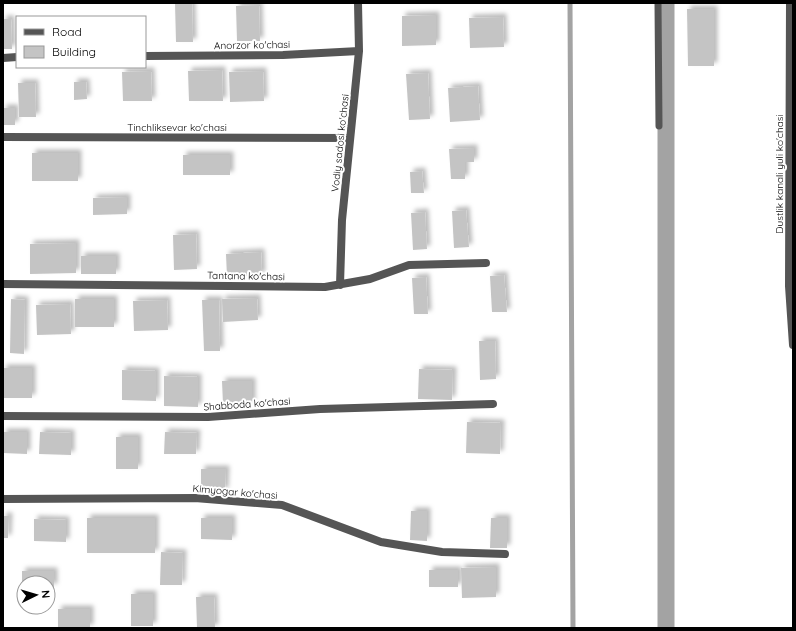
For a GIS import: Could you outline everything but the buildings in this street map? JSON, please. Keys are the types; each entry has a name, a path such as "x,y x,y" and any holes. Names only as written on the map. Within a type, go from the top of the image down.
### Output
{"street":[{"name":"Vodiy sadosi ko'chasi","path":"340,284 342,220 359,51 358,3"},
{"name":"Dustlik kanali yuli ko'chasi","path":"790,3 789,286 793,345"},
{"name":"Anorzor ko'chasi","path":"146,56 283,55 359,51"},
{"path":"3,58 16,57"},
{"name":"Tinchliksevar ko'chasi","path":"3,137 350,138"},
{"name":"Tantana ko'chasi","path":"3,284 325,287 370,279 409,265 486,263"},
{"name":"Shabboda ko'chasi","path":"3,416 208,417 320,408 492,404"},
{"name":"Kimyogar ko'chasi","path":"3,499 195,498 282,505 381,542 442,552 505,554"}],"lane":[{"path":"658,3 659,126"}],"waterway":[{"path":"570,3 573,628"},
{"path":"666,3 666,628"}]}
